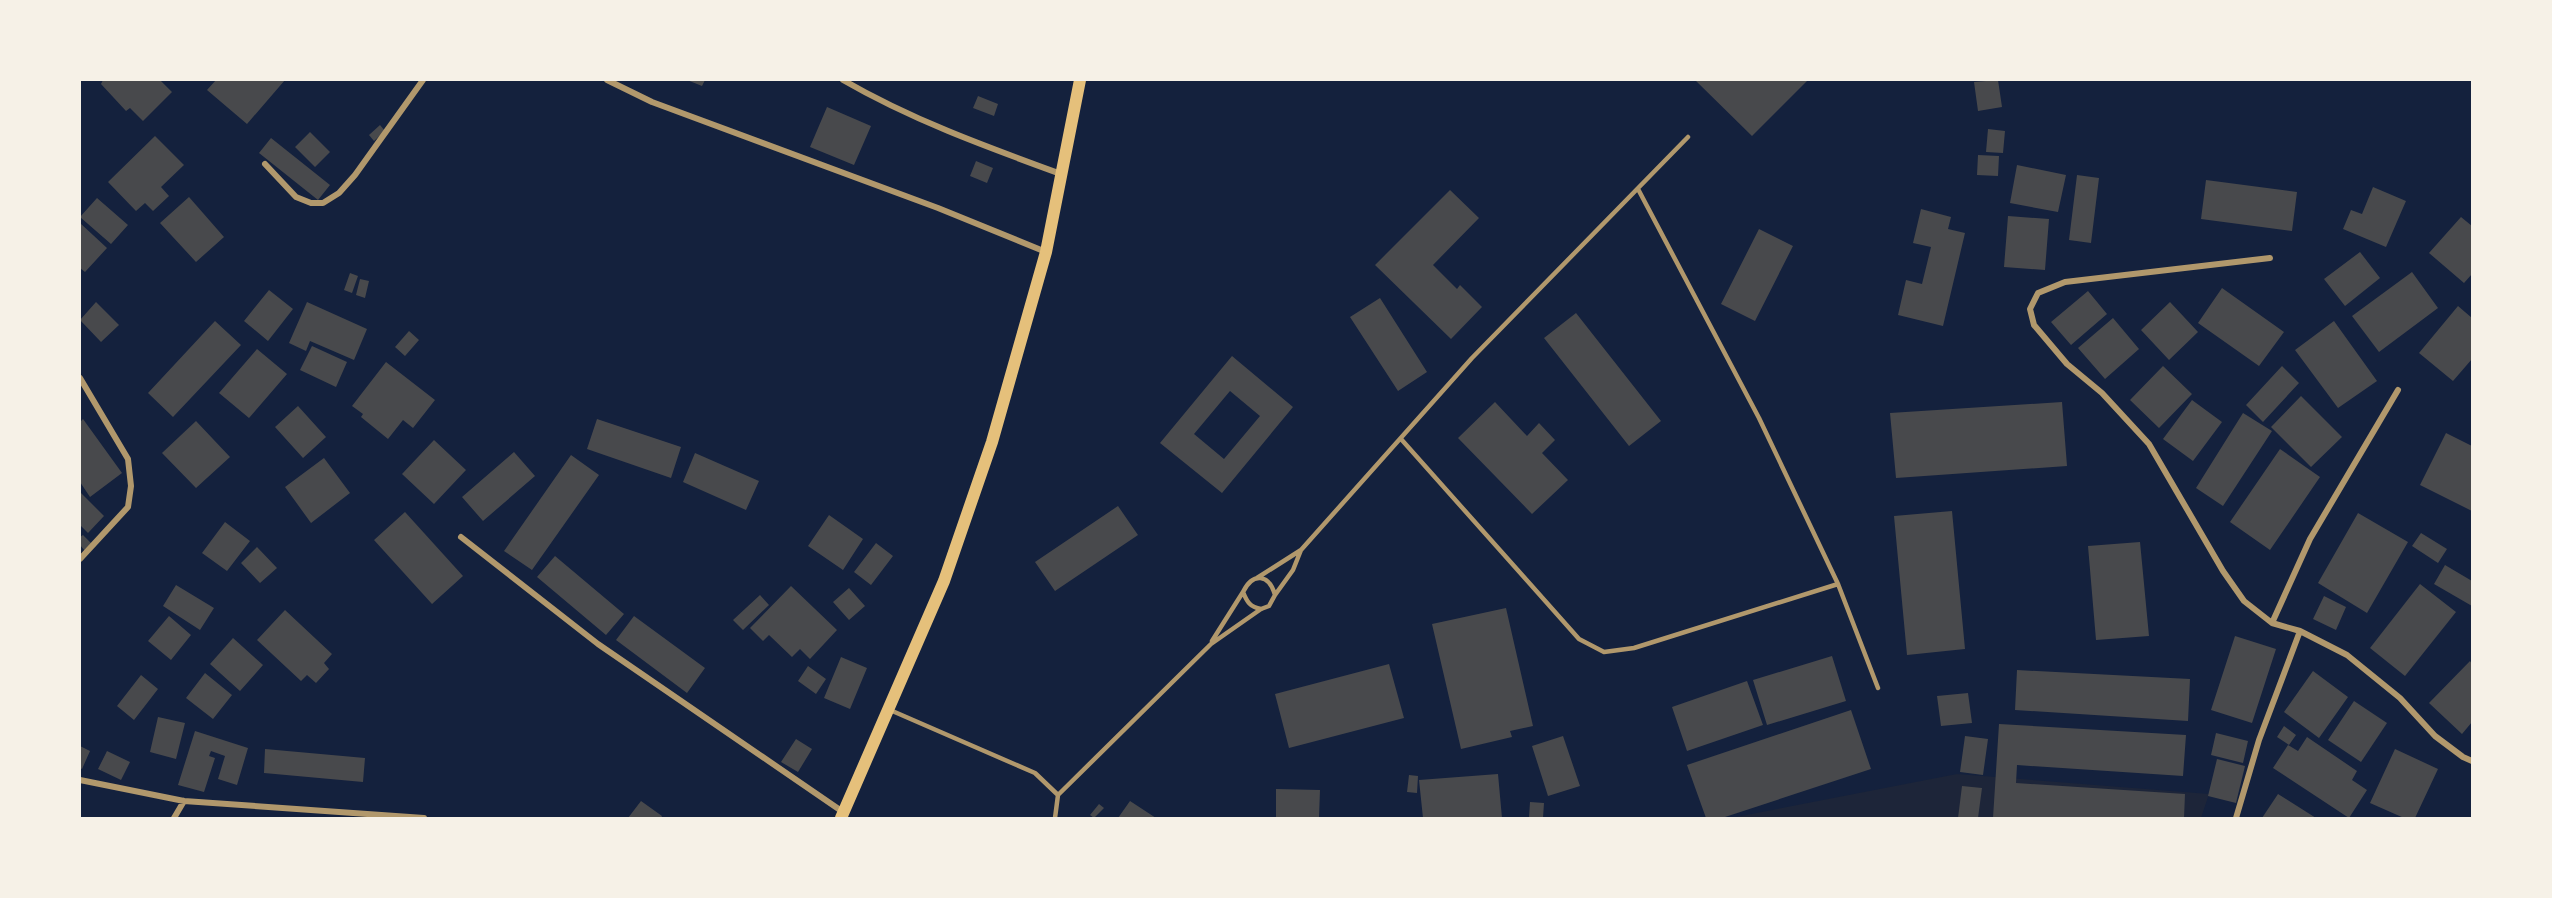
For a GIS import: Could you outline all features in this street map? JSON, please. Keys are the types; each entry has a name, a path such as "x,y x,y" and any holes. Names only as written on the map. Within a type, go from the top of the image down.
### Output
{"main road":[{"path":"842,816 944,581 992,442 1046,252 1080,80"}],"street":[{"path":"265,164 296,197 311,203 323,203 339,192 355,175 423,80"},
{"path":"607,80 652,102 938,208 1046,252"},
{"path":"843,80 878,100 977,143 1061,174"},
{"path":"2270,258 2064,282 2038,293 2030,309 2034,325 2067,363 2102,393 2149,444 2223,571 2244,601 2272,623 2300,631 2347,655 2400,698 2435,736 2463,757 2472,760"},
{"path":"80,378 128,459 131,486 128,507 80,559"},
{"path":"2272,623 2310,539 2398,390"},
{"path":"461,537 598,644 842,816"},
{"path":"2236,819 2259,740 2300,631"},
{"path":"80,780 184,801 424,819"},
{"path":"174,819 184,801"}],"lane":[{"path":"1211,644 1250,581 1301,550 1472,358 1688,137"},
{"path":"1638,189 1759,418 1838,584 1878,688"},
{"path":"1401,439 1579,639 1604,652 1634,648 1838,584"},
{"path":"1055,819 1058,795 1211,644 1269,606 1293,570 1301,550"},
{"path":"1257,578 1265,579 1272,584 1275,595"},
{"path":"1243,592 1247,603 1254,608 1262,609"},
{"path":"888,709 1035,773 1058,795"}],"shaded area":[{"path":"1957,774 2209,794 2201,818 1731,818"}],"building":[{"path":"103,80 160,80 172,92 143,121 130,108 126,111 101,84"},
{"path":"216,80 285,80 247,124 207,90"},
{"path":"687,80 705,80 702,86"},
{"path":"1695,80 1808,80 1752,136"},
{"path":"1998,80 2002,107 1978,111 1974,82"},
{"path":"978,96 998,104 994,116 973,108"},
{"path":"827,107 871,126 854,165 810,147"},
{"path":"380,125 385,131 374,141 369,135"},
{"path":"1988,129 2005,131 2003,153 1986,152"},
{"path":"310,132 330,152 315,167 295,147"},
{"path":"155,136 184,165 161,187 169,196 153,211 145,203 136,211 108,182"},
{"path":"271,138 330,185 318,200 259,153"},
{"path":"1978,155 1999,156 1998,176 1977,175"},
{"path":"976,161 993,168 987,183 970,176"},
{"path":"2017,165 2066,175 2058,212 2010,203"},
{"path":"2077,175 2099,178 2091,243 2069,240"},
{"path":"2206,180 2297,192 2292,231 2201,219"},
{"path":"2373,187 2406,201 2386,247 2343,229 2351,210 2362,214"},
{"path":"1450,190 1479,218 1433,265 1457,289 1460,285 1482,307 1451,339 1375,265"},
{"path":"189,197 224,237 196,262 160,223"},
{"path":"97,198 128,225 111,244 80,217"},
{"path":"1921,209 1951,217 1948,229 1965,233 1943,326 1898,315 1906,280 1922,284 1931,247 1913,243"},
{"path":"2008,216 2049,219 2045,270 2004,267"},
{"path":"2461,217 2472,226 2472,274 2464,283 2429,253"},
{"path":"80,223 107,248 85,272 80,268"},
{"path":"1759,229 1793,246 1755,321 1721,304"},
{"path":"2360,252 2380,278 2345,306 2324,279"},
{"path":"2412,272 2438,308 2379,352 2352,316"},
{"path":"350,273 358,276 352,293 344,290"},
{"path":"360,279 369,281 365,298 356,295"},
{"path":"2222,288 2284,332 2259,366 2198,323"},
{"path":"269,290 293,309 268,341 244,321"},
{"path":"2088,291 2107,314 2071,345 2051,322"},
{"path":"1380,298 1427,372 1398,391 1350,317"},
{"path":"96,302 119,325 101,342 80,320"},
{"path":"307,302 367,329 354,360 310,341 306,351 289,343"},
{"path":"2170,302 2198,332 2169,360 2141,330"},
{"path":"2458,306 2472,318 2472,359 2453,381 2419,353"},
{"path":"1576,313 1661,421 1629,446 1544,338"},
{"path":"2113,318 2139,349 2105,379 2078,348"},
{"path":"215,321 241,345 173,417 148,393"},
{"path":"2334,321 2377,381 2338,408 2295,350"},
{"path":"409,331 419,340 405,356 395,347"},
{"path":"312,346 347,362 336,387 300,370"},
{"path":"257,349 287,374 249,418 219,393"},
{"path":"1232,356 1293,407 1222,493 1160,443","holes":["1230,391 1260,416 1224,459 1194,434"]},
{"path":"386,362 435,400 413,428 403,420 388,439 361,417 363,414 352,406"},
{"path":"2163,366 2192,394 2159,428 2130,400"},
{"path":"2282,366 2299,383 2263,422 2246,405"},
{"path":"2301,396 2342,437 2311,467 2271,427"},
{"path":"2192,400 2222,422 2193,461 2163,439"},
{"path":"1495,402 1527,436 1539,423 1555,440 1542,453 1568,480 1532,514 1458,438"},
{"path":"2062,402 2067,466 1896,478 1890,413"},
{"path":"298,406 326,437 303,458 275,427"},
{"path":"2243,413 2272,431 2223,506 2196,488"},
{"path":"83,419 122,473 90,497 80,482 80,422"},
{"path":"597,419 681,447 671,478 587,449"},
{"path":"196,421 230,457 196,488 162,453"},
{"path":"2446,433 2472,446 2472,511 2420,485"},
{"path":"434,440 466,470 434,504 402,474"},
{"path":"2280,449 2320,477 2270,550 2230,522"},
{"path":"514,452 535,476 483,521 462,497"},
{"path":"695,453 759,481 746,510 683,482"},
{"path":"571,455 599,475 532,570 504,551"},
{"path":"324,458 350,493 311,523 285,487"},
{"path":"80,492 104,516 88,533 80,525"},
{"path":"1118,506 1138,535 1055,591 1035,562"},
{"path":"1952,511 1965,649 1907,655 1894,516"},
{"path":"405,512 463,576 432,604 374,540"},
{"path":"2358,513 2408,542 2367,613 2318,583"},
{"path":"829,515 863,539 843,570 808,546"},
{"path":"225,522 250,541 227,571 202,553"},
{"path":"2421,533 2447,549 2438,563 2412,546"},
{"path":"83,535 92,544 85,551 80,545 80,537"},
{"path":"2140,542 2149,636 2096,640 2088,546"},
{"path":"876,543 893,556 871,585 854,572"},
{"path":"257,547 277,568 260,583 241,563"},
{"path":"555,556 624,614 606,635 537,577"},
{"path":"2445,565 2472,581 2472,606 2434,584"},
{"path":"2420,584 2456,612 2405,676 2370,648"},
{"path":"176,585 214,608 200,630 163,606"},
{"path":"791,586 837,630 810,659 800,649 792,657 769,635 763,641 750,628"},
{"path":"849,588 865,606 849,620 833,602"},
{"path":"760,595 769,605 743,630 733,620"},
{"path":"2324,596 2346,607 2336,630 2313,619"},
{"path":"1506,608 1533,726 1510,731 1512,737 1461,749 1432,624"},
{"path":"285,610 332,654 324,663 329,669 316,683 307,675 301,681 257,640"},
{"path":"169,616 191,635 171,660 148,641"},
{"path":"634,616 705,668 687,693 616,640"},
{"path":"2235,636 2276,649 2252,723 2211,710"},
{"path":"233,638 263,665 240,691 210,664"},
{"path":"1832,656 1846,701 1767,725 1753,680"},
{"path":"841,657 867,668 850,709 824,698"},
{"path":"2470,661 2472,664 2472,722 2462,734 2429,703"},
{"path":"1389,664 1404,718 1289,748 1275,694"},
{"path":"808,666 826,679 816,694 798,681"},
{"path":"2017,670 2190,679 2188,721 2015,710"},
{"path":"2313,671 2348,697 2319,738 2284,712"},
{"path":"205,673 232,695 213,719 186,698"},
{"path":"141,675 158,689 134,720 117,706"},
{"path":"1747,681 1763,725 1687,751 1672,707"},
{"path":"1968,693 1972,723 1941,726 1937,696"},
{"path":"2354,701 2387,723 2361,762 2328,740"},
{"path":"1851,710 1871,769 1722,818 1706,818 1687,765"},
{"path":"158,717 185,723 176,759 150,752"},
{"path":"1999,724 2186,735 2183,776 2017,765 2016,783 2185,794 2184,818 1993,818"},
{"path":"2284,726 2296,735 2289,745 2277,737"},
{"path":"195,731 248,748 237,785 218,779 225,756 211,751 209,756 215,758 204,792 178,785"},
{"path":"2216,733 2248,741 2243,763 2211,755"},
{"path":"1563,736 1580,786 1548,796 1532,746"},
{"path":"1965,736 1988,739 1983,775 1960,772"},
{"path":"2307,737 2357,771 2352,780 2367,790 2349,818 2273,768 2288,745 2298,751"},
{"path":"796,739 812,749 798,772 781,762"},
{"path":"80,746 90,751 82,769 80,768"},
{"path":"265,749 365,758 363,782 264,773"},
{"path":"2395,749 2438,769 2415,818 2404,818 2370,803"},
{"path":"107,751 130,762 121,780 98,769"},
{"path":"2217,759 2245,766 2236,803 2208,796"},
{"path":"1498,774 1502,818 1423,818 1419,780"},
{"path":"1409,775 1418,776 1417,793 1407,792"},
{"path":"1962,786 1982,788 1978,818 1958,818"},
{"path":"1276,789 1320,790 1319,818 1276,818"},
{"path":"2278,794 2316,818 2262,818"},
{"path":"641,801 662,816 661,818 628,818"},
{"path":"1130,801 1156,818 1118,818"},
{"path":"1530,802 1544,803 1543,818 1529,818"},
{"path":"1099,804 1104,808 1094,818 1090,815"}]}
